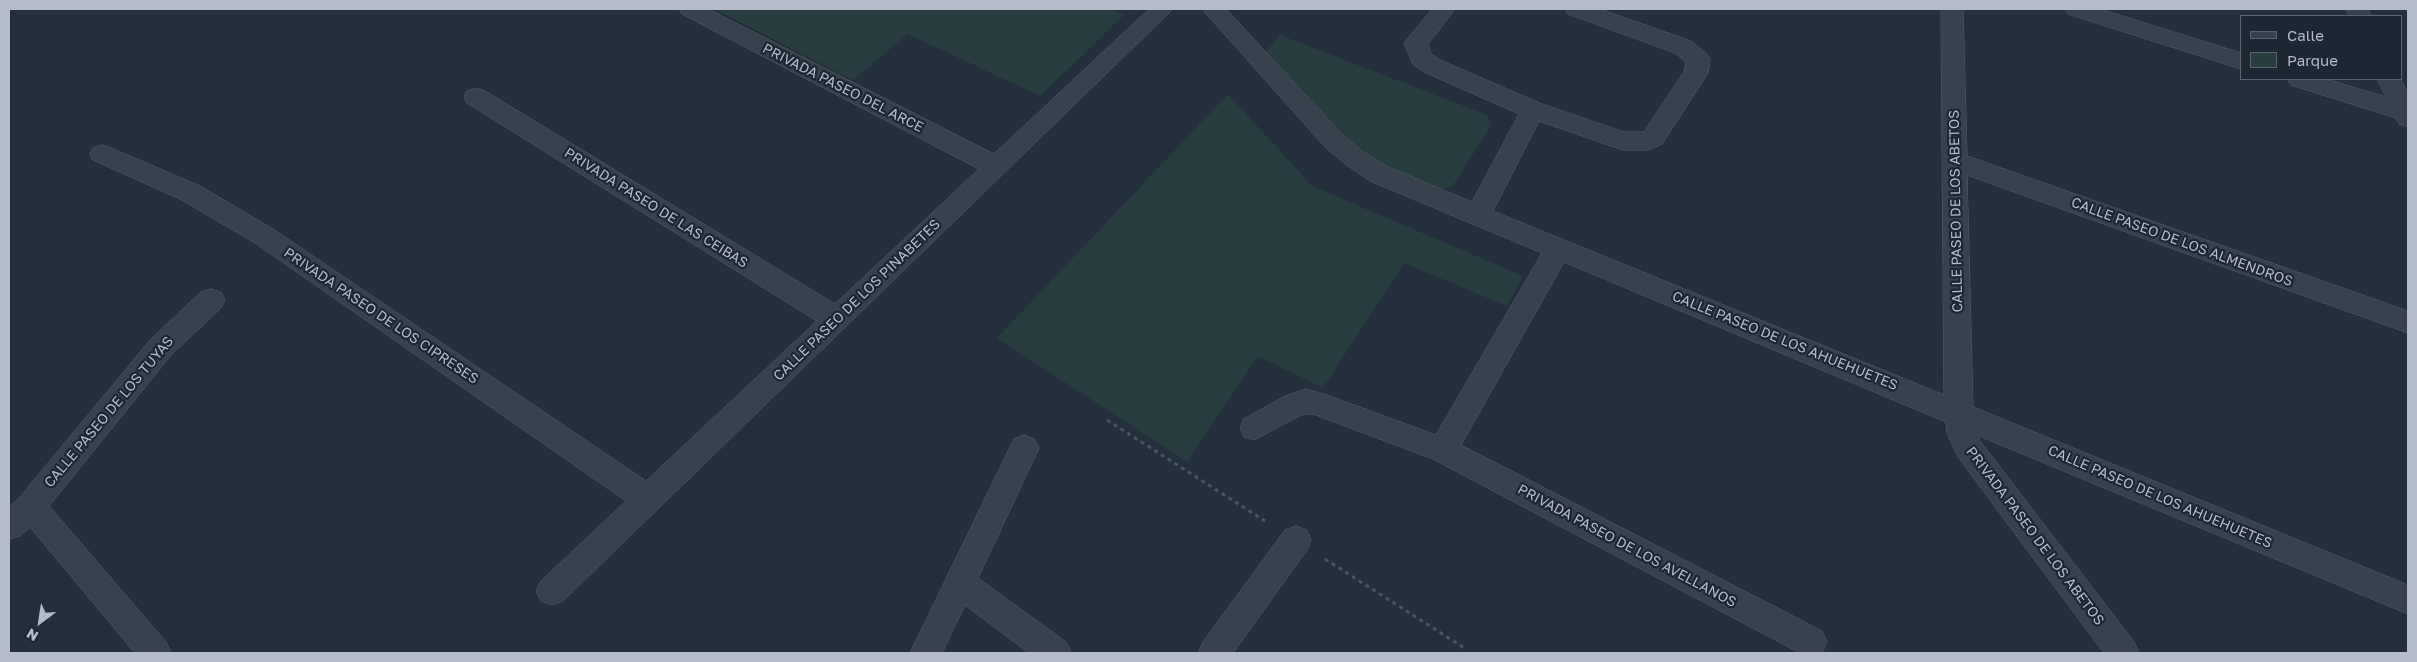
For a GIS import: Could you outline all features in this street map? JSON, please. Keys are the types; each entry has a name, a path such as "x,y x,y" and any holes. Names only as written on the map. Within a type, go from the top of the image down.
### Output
{"street":[{"name":"PRIVADA PASEO DEL ARCE","path":"690,9 997,167"},
{"name":"CALLE PASEO DE LOS PINABETES","path":"552,591 1162,9"},
{"name":"CALLE PASEO DE LOS AHUEHUETES","path":"1213,9 1334,141 1354,158 1380,174 2408,600"},
{"path":"1444,9 1416,43 1421,58 1432,66 1533,110 1623,141 1648,141 1653,138 1696,73 1698,59 1683,47 1576,9"},
{"name":"CALLE PASEO DE LOS ABETOS","path":"1952,9 1959,413"},
{"path":"2076,9 2240,60"},
{"path":"2302,80 2407,114"},
{"path":"2390,80 2407,114"},
{"name":"PRIVADA PASEO DE LAS CEIBAS","path":"476,97 836,319"},
{"path":"1478,214 1533,110"},
{"name":"PRIVADA PASEO DE LOS CIPRESES","path":"102,154 191,193 264,236 648,499"},
{"name":"CALLE PASEO DE LOS ALMENDROS","path":"1955,161 2408,322"},
{"path":"1443,450 1558,248"},
{"name":"CALLE PASEO DE LOS TUYAS","path":"9,526 31,506 161,348 211,300"},
{"name":"PRIVADA PASEO DE LOS AVELLANOS","path":"1254,428 1295,404 1306,401 1314,402 1443,450 1811,642"},
{"name":"PRIVADA PASEO DE LOS ABETOS","path":"1959,413 1962,433 1968,448 2123,653"},
{"path":"926,653 1024,448"},
{"path":"31,506 155,653"},
{"path":"1214,653 1296,540"},
{"path":"960,583 1055,653"}],"green space":[{"path":"714,9 1111,9 1124,15 1040,96 908,34 853,80"},
{"path":"1280,35 1487,115 1491,126 1452,187 1438,190 1386,169 1361,154 1266,51"},
{"path":"1228,94 1312,186 1523,276 1507,306 1404,263 1323,388 1258,356 1187,462 997,338"}]}
